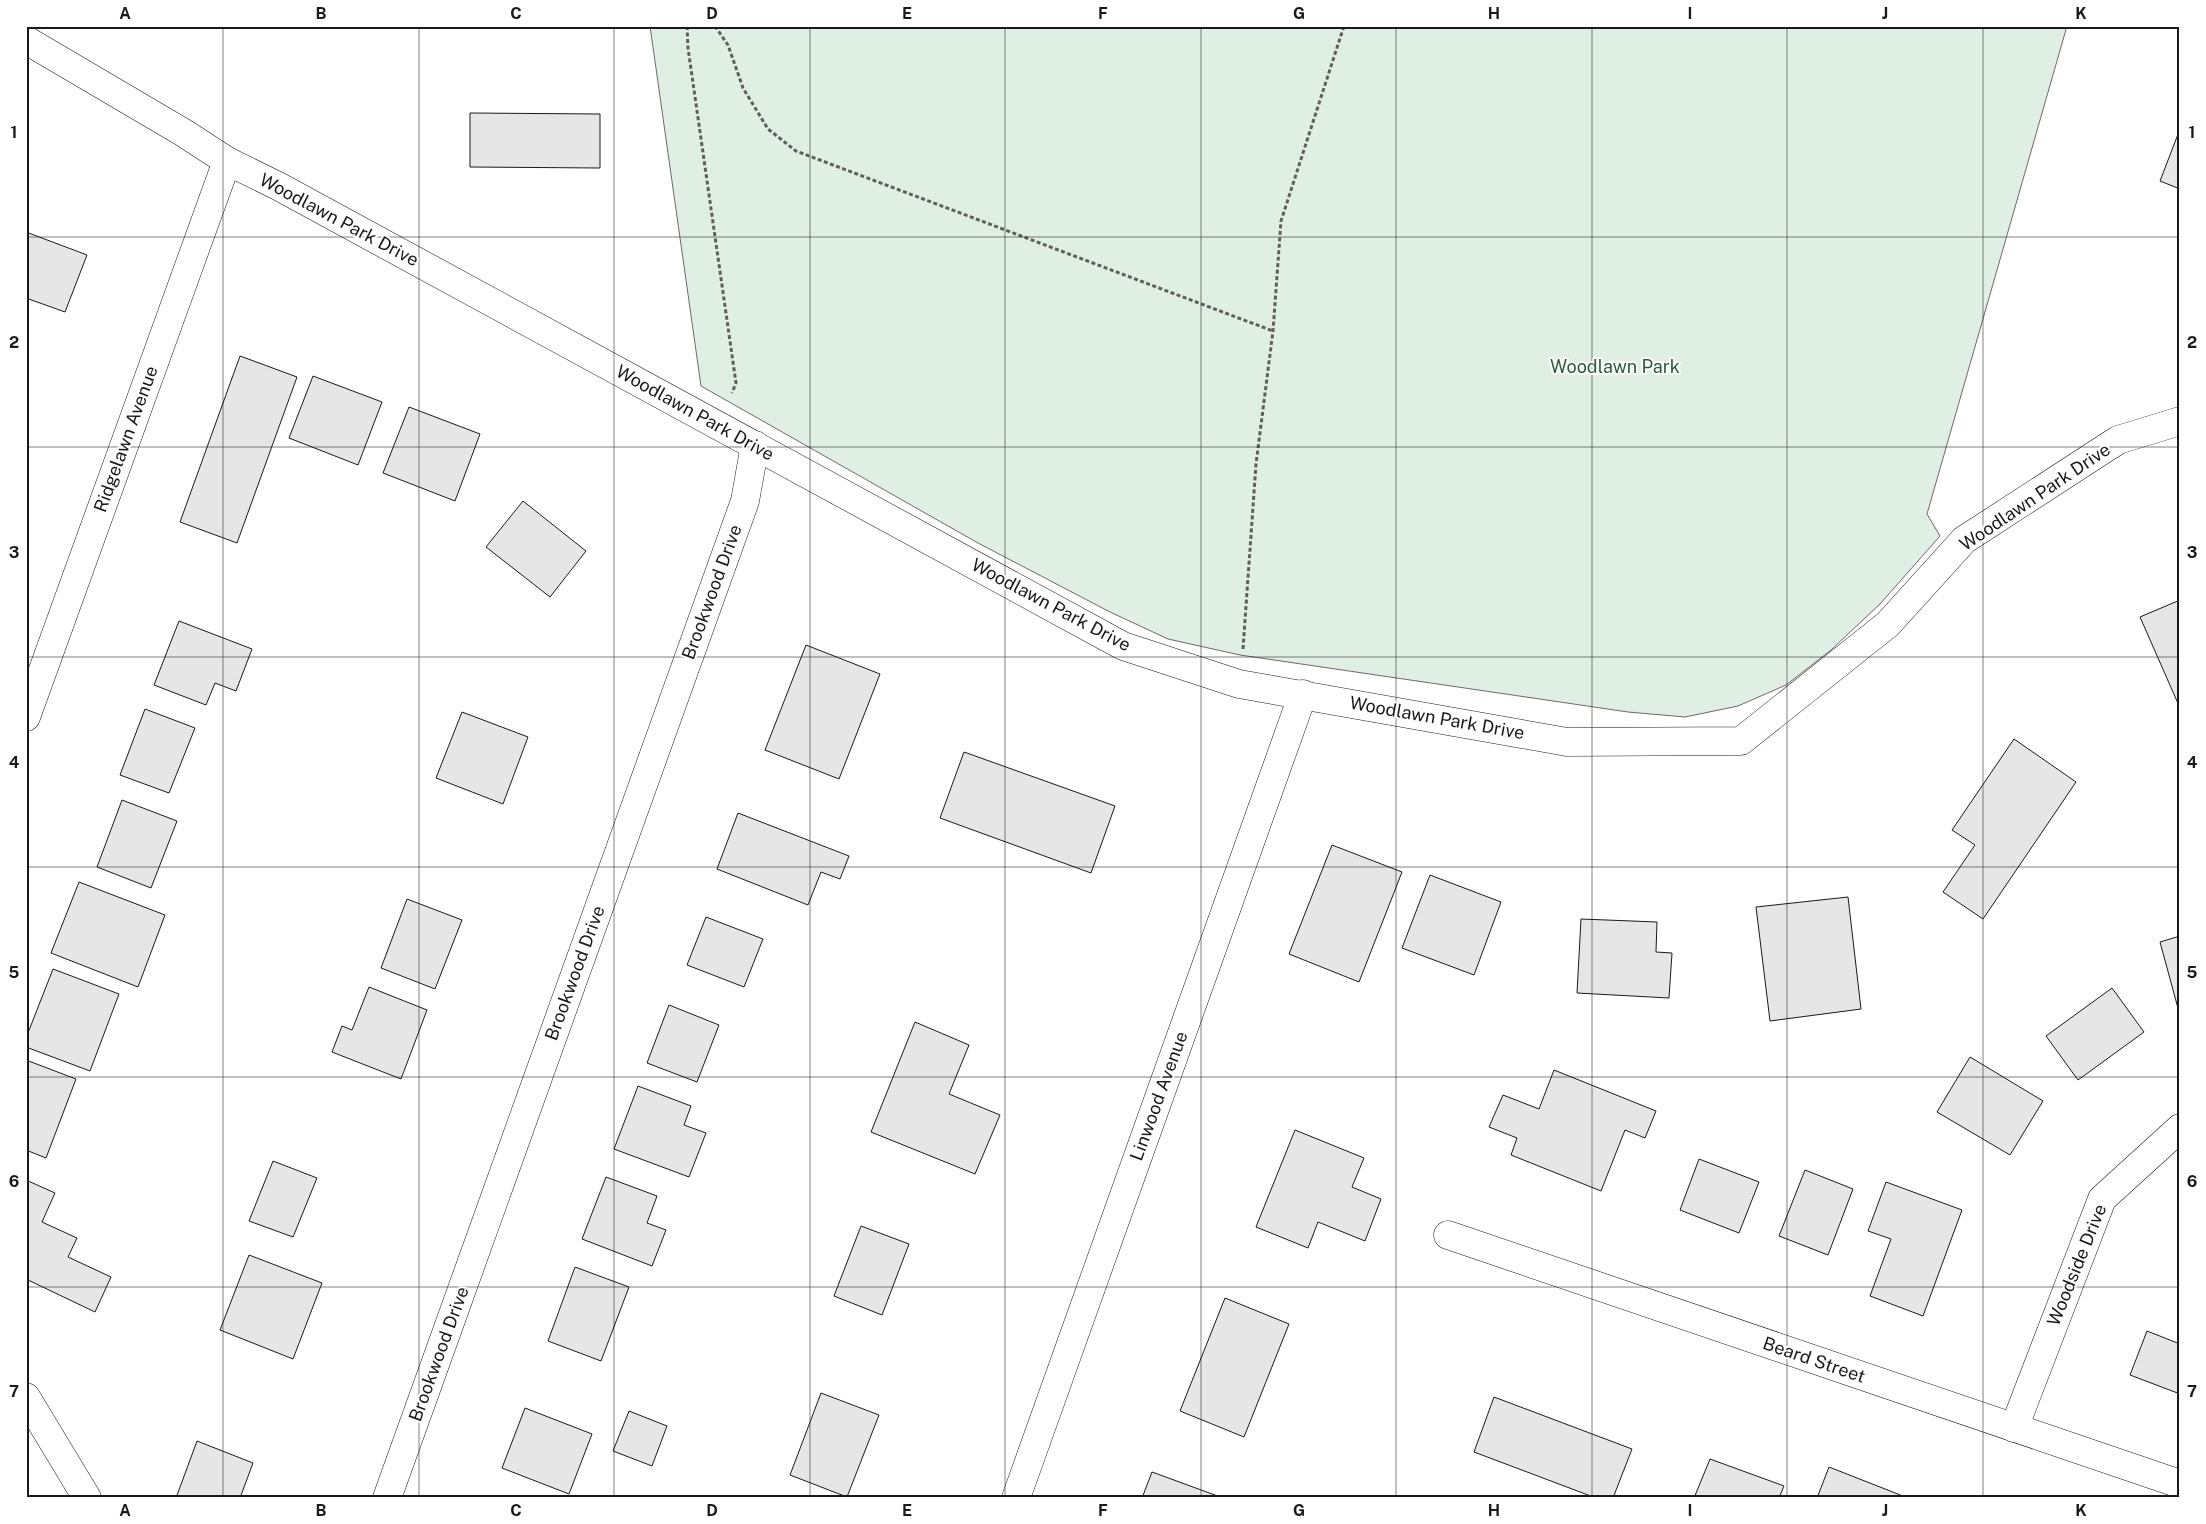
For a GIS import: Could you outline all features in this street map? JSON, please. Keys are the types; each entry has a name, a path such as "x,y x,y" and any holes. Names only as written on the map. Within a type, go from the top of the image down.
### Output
{"street":[{"name":"Woodlawn Park Drive","path":"26,40 184,133 227,161 278,186 1123,646 1239,684 1567,742 1741,741 1888,624 1964,540 2118,440 2180,421"},
{"name":"Ridgelawn Avenue","path":"26,717 227,161"},
{"name":"Brookwood Drive","path":"387,1498 745,501 755,445"},
{"name":"Linwood Avenue","path":"1016,1498 1303,694"},
{"name":"Woodside Drive","path":"2014,1428 2102,1199 2180,1128"},
{"name":"Beard Street","path":"1448,1236 2180,1484"},
{"path":"26,1397 87,1498"}],"path":[{"path":"687,26 688,48 736,383 730,397"},
{"path":"715,26 728,44 743,88 768,129 796,151 1273,331"},
{"path":"1243,651 1256,464 1273,331 1281,221 1304,145 1344,31 1344,26"}],"green space":[{"name":"Woodlawn Park","path":"650,26 2067,26 1927,514 1940,536 1880,604 1831,650 1786,685 1738,706 1685,717 1628,712 1240,655 1168,639 1110,612 978,543 701,386"}],"building":[{"path":"470,113 600,114 600,168 470,167"},
{"path":"2180,129 2180,189 2160,181"},
{"path":"26,232 87,255 65,312 26,298"},
{"path":"240,356 297,377 237,543 180,522"},
{"path":"313,376 382,402 358,465 289,438"},
{"path":"409,407 480,434 455,501 383,473"},
{"path":"523,501 586,551 550,597 486,547"},
{"path":"2180,600 2180,708 2140,617"},
{"path":"179,621 252,649 236,691 215,683 206,705 154,685"},
{"path":"806,645 880,674 839,779 765,750"},
{"path":"145,709 195,728 169,793 120,775"},
{"path":"462,712 528,737 503,804 436,778"},
{"path":"2014,739 2076,782 1983,919 1943,892 1975,845 1952,830"},
{"path":"964,752 1115,806 1091,873 940,818"},
{"path":"122,800 177,821 151,888 97,867"},
{"path":"738,813 849,856 840,879 821,872 808,905 717,869"},
{"path":"1332,845 1402,872 1359,982 1289,954"},
{"path":"1430,875 1501,902 1474,975 1402,948"},
{"path":"79,882 165,915 138,987 51,953"},
{"path":"1848,897 1861,1009 1770,1021 1756,907"},
{"path":"407,899 462,920 435,989 381,968"},
{"path":"706,917 763,939 744,987 687,965"},
{"path":"1581,919 1657,922 1656,952 1672,953 1669,998 1577,993"},
{"path":"2180,936 2180,1012 2179,1012 2160,942"},
{"path":"53,969 119,994 90,1071 26,1047 26,1038"},
{"path":"369,987 427,1010 401,1079 332,1052 342,1026 352,1030"},
{"path":"2112,988 2144,1032 2078,1080 2046,1036"},
{"path":"669,1005 719,1025 697,1082 647,1063"},
{"path":"915,1022 969,1045 949,1094 1000,1115 975,1174 871,1132"},
{"path":"1970,1057 2043,1101 2010,1155 1937,1112"},
{"path":"26,1060 76,1079 46,1158 26,1150"},
{"path":"1554,1070 1656,1111 1645,1138 1625,1130 1601,1191 1511,1155 1517,1138 1489,1127 1503,1095 1539,1109"},
{"path":"638,1086 691,1106 684,1125 706,1133 689,1177 614,1149"},
{"path":"1295,1130 1364,1158 1352,1187 1381,1199 1365,1241 1318,1222 1308,1248 1256,1227"},
{"path":"1699,1159 1759,1182 1739,1233 1680,1210"},
{"path":"273,1161 317,1178 293,1237 249,1221"},
{"path":"1805,1170 1853,1189 1828,1255 1779,1236"},
{"path":"606,1177 657,1196 647,1223 666,1230 652,1266 582,1239"},
{"path":"26,1180 55,1193 42,1222 77,1238 68,1257 111,1277 95,1312 26,1279"},
{"path":"1886,1182 1962,1210 1923,1316 1870,1296 1891,1239 1868,1231"},
{"path":"861,1226 909,1244 882,1315 834,1296"},
{"path":"249,1255 322,1283 293,1359 220,1330"},
{"path":"575,1267 629,1287 601,1361 548,1341"},
{"path":"1225,1298 1289,1324 1244,1437 1180,1411"},
{"path":"2147,1331 2180,1344 2180,1394 2130,1375"},
{"path":"821,1393 879,1415 847,1497 790,1475"},
{"path":"1494,1397 1632,1449 1613,1498 1596,1498 1474,1452"},
{"path":"525,1408 592,1434 569,1494 502,1468"},
{"path":"629,1411 667,1426 652,1466 613,1451"},
{"path":"197,1441 253,1463 240,1498 176,1498"},
{"path":"1710,1459 1784,1486 1779,1498 1694,1498"},
{"path":"1829,1467 1908,1498 1817,1498"},
{"path":"1152,1472 1223,1498 1142,1498"}]}
